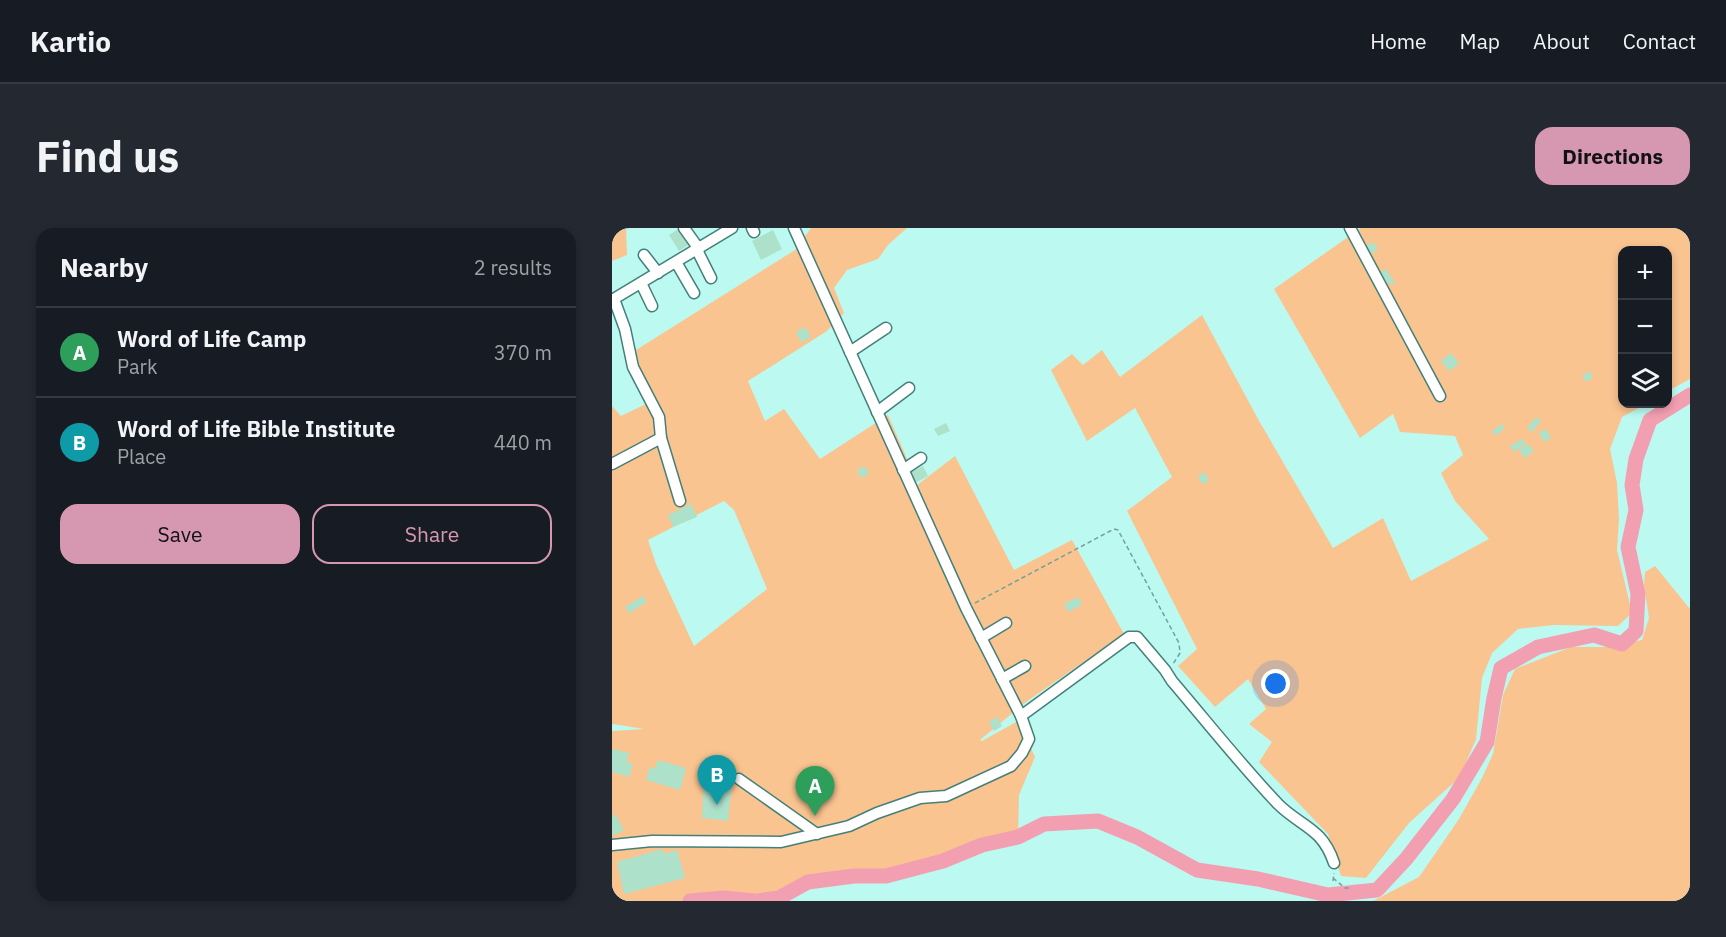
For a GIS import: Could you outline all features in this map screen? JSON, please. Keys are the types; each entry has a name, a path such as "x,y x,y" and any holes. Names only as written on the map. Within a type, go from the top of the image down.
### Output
{"street":[{"path":"684,228 698,250 711,278"},
{"path":"680,501 661,438 660,417 633,367 625,329 613,300 698,250 717,232 732,228"},
{"path":"612,845 652,841 781,842 849,826 877,813 920,798 946,796 1011,766 1022,753 1029,739 1021,716 966,608 794,228"},
{"path":"1350,228 1440,396"},
{"path":"644,255 658,273"},
{"path":"676,262 694,293"},
{"path":"641,283 652,306"},
{"path":"850,352 886,328"},
{"path":"877,412 909,388"},
{"path":"612,465 661,438"},
{"path":"903,470 921,458"},
{"path":"981,638 1006,623"},
{"path":"1021,716 1129,637 1137,637 1280,806 1318,834 1329,848 1334,863"},
{"path":"1002,679 1025,666"},
{"path":"739,779 817,834"}],"path":[{"path":"966,608 1114,529 1118,530 1179,643 1180,653 1165,670"},
{"path":"1334,878 1346,888 1352,888"}],"shaded area":[{"path":"612,228 626,228 627,255 612,261"},
{"path":"811,228 907,228 888,245 878,259 847,270 834,288 844,313 827,331 748,381 765,421 784,409 820,459 888,415 911,468 916,486 955,456 1014,570 1072,540 1124,634 1026,702 980,740 1018,721 1035,757 1019,795 1018,837 982,845 943,861 886,876 808,882 779,898 758,901 724,898 690,901 612,901 612,731 644,729 612,725 612,406 621,416 646,404 636,350 795,250","holes":["724,501 734,510 767,589 694,646 656,564 648,540"]},
{"path":"1361,228 1690,228 1690,379 1672,389 1672,246 1618,246 1618,408 1639,408 1622,417 1610,449 1617,483 1619,519 1617,550 1632,613 1618,626 1554,625 1518,629 1492,653 1482,678 1476,739 1460,777 1409,823 1366,878 1341,876 1328,834 1259,762 1272,742 1249,724 1266,709 1248,679 1215,707 1178,666 1197,649 1127,511 1172,477 1135,408 1087,441 1051,370 1072,354 1083,365 1102,350 1120,377 1202,315 1258,419 1333,548 1383,518 1411,581 1489,539 1455,501 1441,473 1463,455 1455,436 1400,432 1393,414 1360,438 1274,289"},
{"path":"1655,566 1690,609 1690,901 1373,901 1419,877 1459,819 1493,754 1503,695 1515,669 1571,647 1607,647 1642,640 1649,618 1644,585 1645,572"}],"building":[{"path":"680,228 690,244 679,251 669,235"},
{"path":"773,230 782,249 761,260 752,241"},
{"path":"1373,242 1378,250 1366,256 1362,248"},
{"path":"1386,269 1395,283 1392,285 1384,282 1378,274"},
{"path":"805,327 811,337 801,342 796,332"},
{"path":"1451,353 1459,364 1449,371 1441,361"},
{"path":"1589,371 1593,376 1587,382 1582,377"},
{"path":"1536,417 1541,421 1532,432 1527,428"},
{"path":"946,423 950,431 938,436 934,429"},
{"path":"1502,424 1505,428 1495,436 1492,431"},
{"path":"1546,429 1551,438 1544,442 1539,433"},
{"path":"1522,439 1526,444 1514,452 1510,446"},
{"path":"1528,444 1534,451 1525,458 1519,450"},
{"path":"865,466 869,474 861,478 857,470"},
{"path":"923,466 928,476 915,483 910,473"},
{"path":"1205,472 1209,481 1202,484 1198,476"},
{"path":"691,504 697,517 673,527 668,515"},
{"path":"643,596 647,602 629,613 625,607"},
{"path":"1078,597 1082,605 1068,612 1064,604"},
{"path":"997,717 1002,726 994,731 989,722"},
{"path":"612,749 629,753 627,762 633,764 629,777 612,772"},
{"path":"658,760 686,768 680,790 646,780 650,767 655,769"},
{"path":"704,773 733,776 728,821 702,818"},
{"path":"615,814 624,830 612,836 612,816"},
{"path":"662,849 664,854 677,850 685,878 624,894 617,862"}],"waterway":[{"path":"758,901 779,898 808,882 854,876 886,876 943,861 982,845 1018,837 1044,824 1098,821 1137,837 1197,870 1258,879 1328,895 1377,890 1406,859 1453,799 1487,742 1501,668 1538,647 1594,635 1622,644 1636,631 1638,594 1628,547 1636,510 1632,485 1636,459 1650,420 1690,395"},
{"path":"690,901 724,898 754,901"}],"place":[{"name":"Word of Life Bible Institute","path":"717,805"},
{"name":"Word of Life Camp","path":"815,816"}]}
